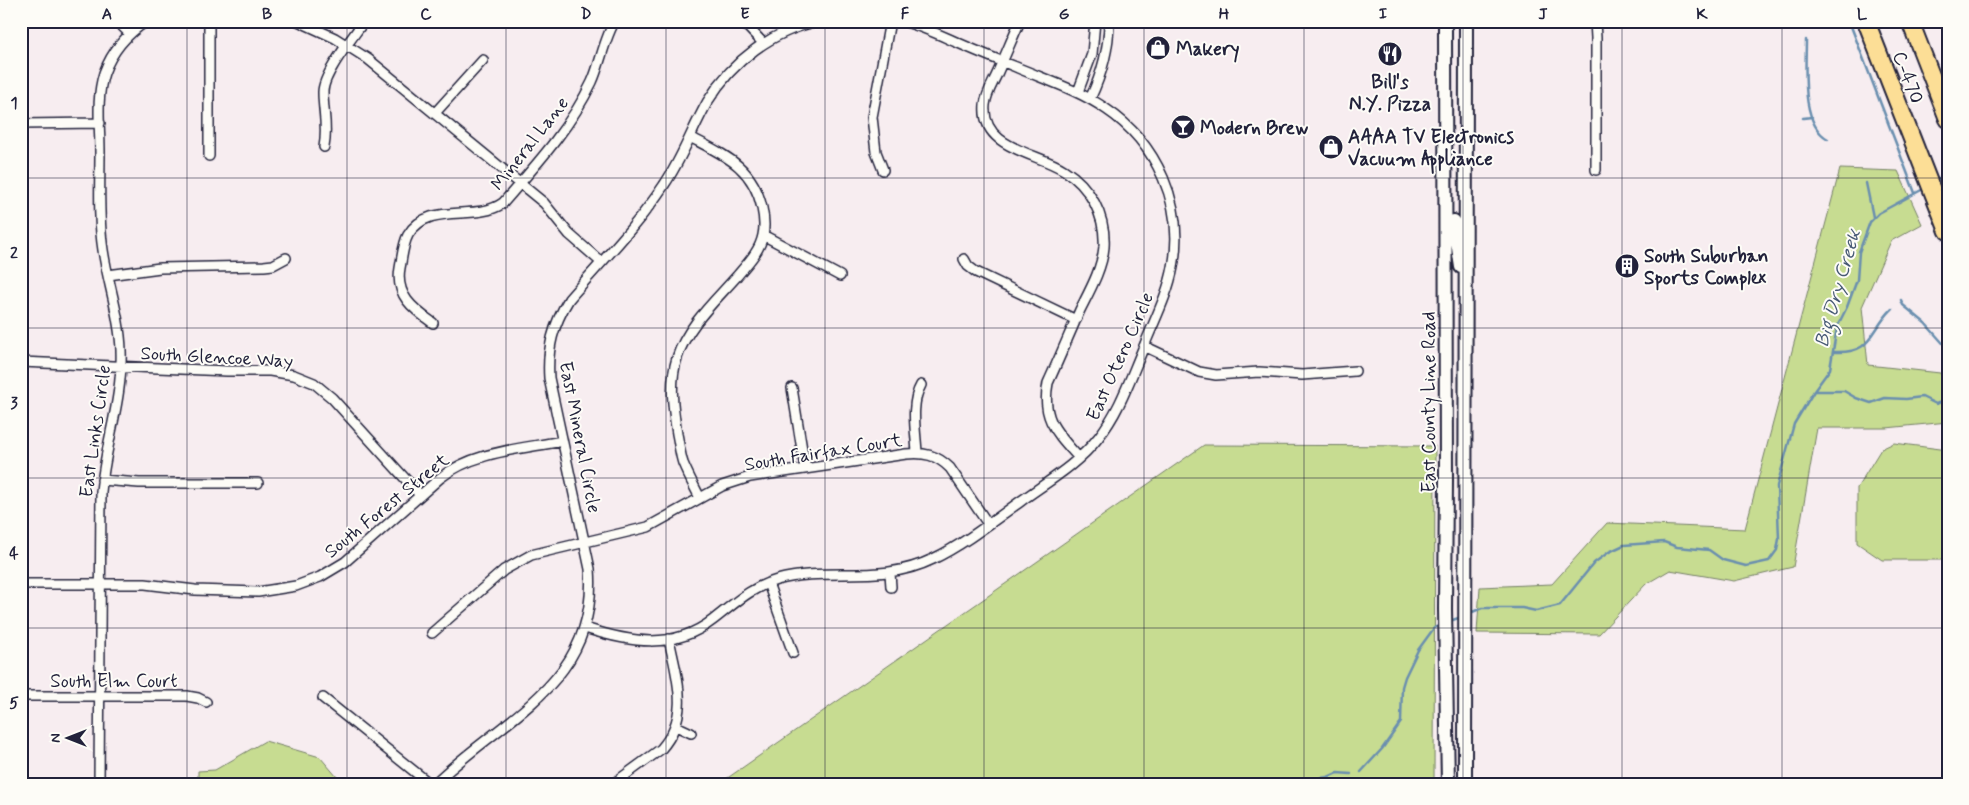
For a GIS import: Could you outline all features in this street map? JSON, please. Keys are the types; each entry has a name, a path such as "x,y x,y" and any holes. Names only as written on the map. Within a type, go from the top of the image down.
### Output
{"highway":[{"name":"C-470","path":"1866,21 1948,231"},
{"name":"C-470","path":"1910,21 1948,119"}],"main road":[{"name":"East County Line Road","path":"1445,21 1445,632 1448,784"},
{"name":"East County Line Road","path":"1465,784 1466,21"},
{"path":"1446,169 1451,171 1453,177 1454,230 1466,294"}],"street":[{"path":"117,21 130,34"},
{"name":"East Links Circle","path":"99,784 100,506 105,456 118,397 121,366 119,323 103,250 100,223 100,94 105,70 116,50 130,34 147,21"},
{"path":"209,21 209,156"},
{"path":"298,21 320,30 368,59 544,203 569,234 601,262"},
{"path":"324,147 327,132 324,86 347,45 364,21"},
{"name":"Mineral Lane","path":"433,323 412,308 402,294 399,275 408,234 420,222 430,217 490,210 503,203 556,140 577,110 592,82 615,21"},
{"path":"742,21 763,42"},
{"name":"East Mineral Circle","path":"434,784 548,689 566,667 576,650 585,628 591,596 590,569 549,378 548,353 550,343 554,328 565,306 651,204 665,184 717,88 738,63 763,42 801,26 819,21"},
{"path":"883,170 876,152 872,117 890,21"},
{"path":"902,21 920,26 1002,62 1078,92 1090,99 1106,58 1109,21"},
{"path":"1020,21 986,101 985,114 989,128 1004,143 1063,169 1076,178 1091,196 1101,219 1104,238 1102,259 1048,383 1046,396 1048,416 1052,425 1079,458"},
{"path":"1078,92 1092,54 1095,21"},
{"path":"1595,21 1596,170"},
{"path":"435,113 483,60"},
{"name":"East Otero Circle","path":"585,628 630,640 650,642 669,639 687,635 707,625 749,592 768,583 799,576 890,573 922,564 935,558 988,524 1079,458 1097,441 1110,421 1163,300 1173,267 1176,243 1174,211 1166,184 1144,145 1117,117 1090,99"},
{"path":"21,124 100,124"},
{"path":"690,137 731,158 747,175 761,203 764,218 763,235 750,260 687,336 675,366 672,403 681,456 700,498"},
{"path":"763,235 840,276"},
{"path":"108,275 151,268 264,266 273,265 286,258"},
{"path":"964,259 968,266 976,272 1076,320"},
{"path":"1144,346 1199,372 1216,375 1259,372 1302,375 1355,371"},
{"name":"South Glencoe Way","path":"21,362 270,371 284,372 304,378 314,383 332,398 420,495"},
{"path":"917,453 915,404 921,385"},
{"path":"792,388 805,468"},
{"name":"South Forest Street","path":"21,584 145,584 196,590 258,592 296,586 320,577 345,562 448,472 475,458 562,441"},
{"name":"South Fairfax Court","path":"432,633 504,570 518,561 540,552 648,527 722,486 750,477 917,453 931,455 944,462 958,478 988,524"},
{"path":"102,480 140,483 258,483"},
{"path":"890,573 891,587"},
{"path":"768,583 793,653"},
{"path":"612,784 661,749 668,742 676,726 680,695 669,639"},
{"name":"South Elm Court","path":"21,696 188,696 206,702"},
{"path":"323,698 430,784"},
{"path":"676,726 691,733"}],"green space":[{"path":"1840,169 1898,171 1922,224 1891,241 1862,307 1868,365 1940,373 1948,385 1948,422 1886,428 1817,428 1793,567 1734,581 1670,570 1646,584 1599,634 1477,633 1480,587 1552,584 1607,523 1745,529"},
{"path":"1894,443 1948,450 1948,560 1882,560 1857,543 1857,488 1881,449"},
{"path":"1204,445 1435,446 1434,784 719,784"},
{"path":"265,741 320,757 343,784 198,784 198,771 215,770"}],"waterway":[{"path":"1849,21 1915,193"},
{"path":"1806,40 1806,94 1809,108 1819,132 1828,139"},
{"path":"1803,118 1812,117"},
{"name":"Big Dry Creek","path":"1934,182 1948,174"},
{"path":"1866,183 1873,217"},
{"name":"Big Dry Creek","path":"1470,613 1482,608 1522,608 1536,611 1560,605 1594,563 1609,552 1624,545 1664,542 1677,547 1709,550 1723,560 1746,566 1769,561 1777,550 1779,539 1777,486 1794,424 1830,369 1837,327 1857,280 1859,252 1870,222 1879,213 1925,188"},
{"path":"1901,300 1903,305 1925,323 1948,349"},
{"path":"1834,352 1847,352 1863,345 1869,340 1892,309"},
{"path":"1814,391 1844,391 1856,398 1871,403 1885,398 1906,399 1922,397 1936,404 1948,399"},
{"name":"Big Dry Creek","path":"1450,621 1461,617"},
{"name":"Big Dry Creek","path":"1361,772 1382,749 1401,722 1402,687 1405,677 1418,650 1434,628 1442,624"},
{"name":"Big Dry Creek","path":"1305,784 1313,779 1328,777 1337,773 1351,774"}],"place":[{"name":"Makery","path":"1158,48"},
{"name":"Bill's N.Y. Pizza","path":"1390,54"},
{"name":"Modern Brew","path":"1183,127"},
{"name":"AAAA TV Electronics Vacuum Appliance","path":"1331,147"},
{"name":"South Suburban Sports Complex","path":"1627,266"}]}
